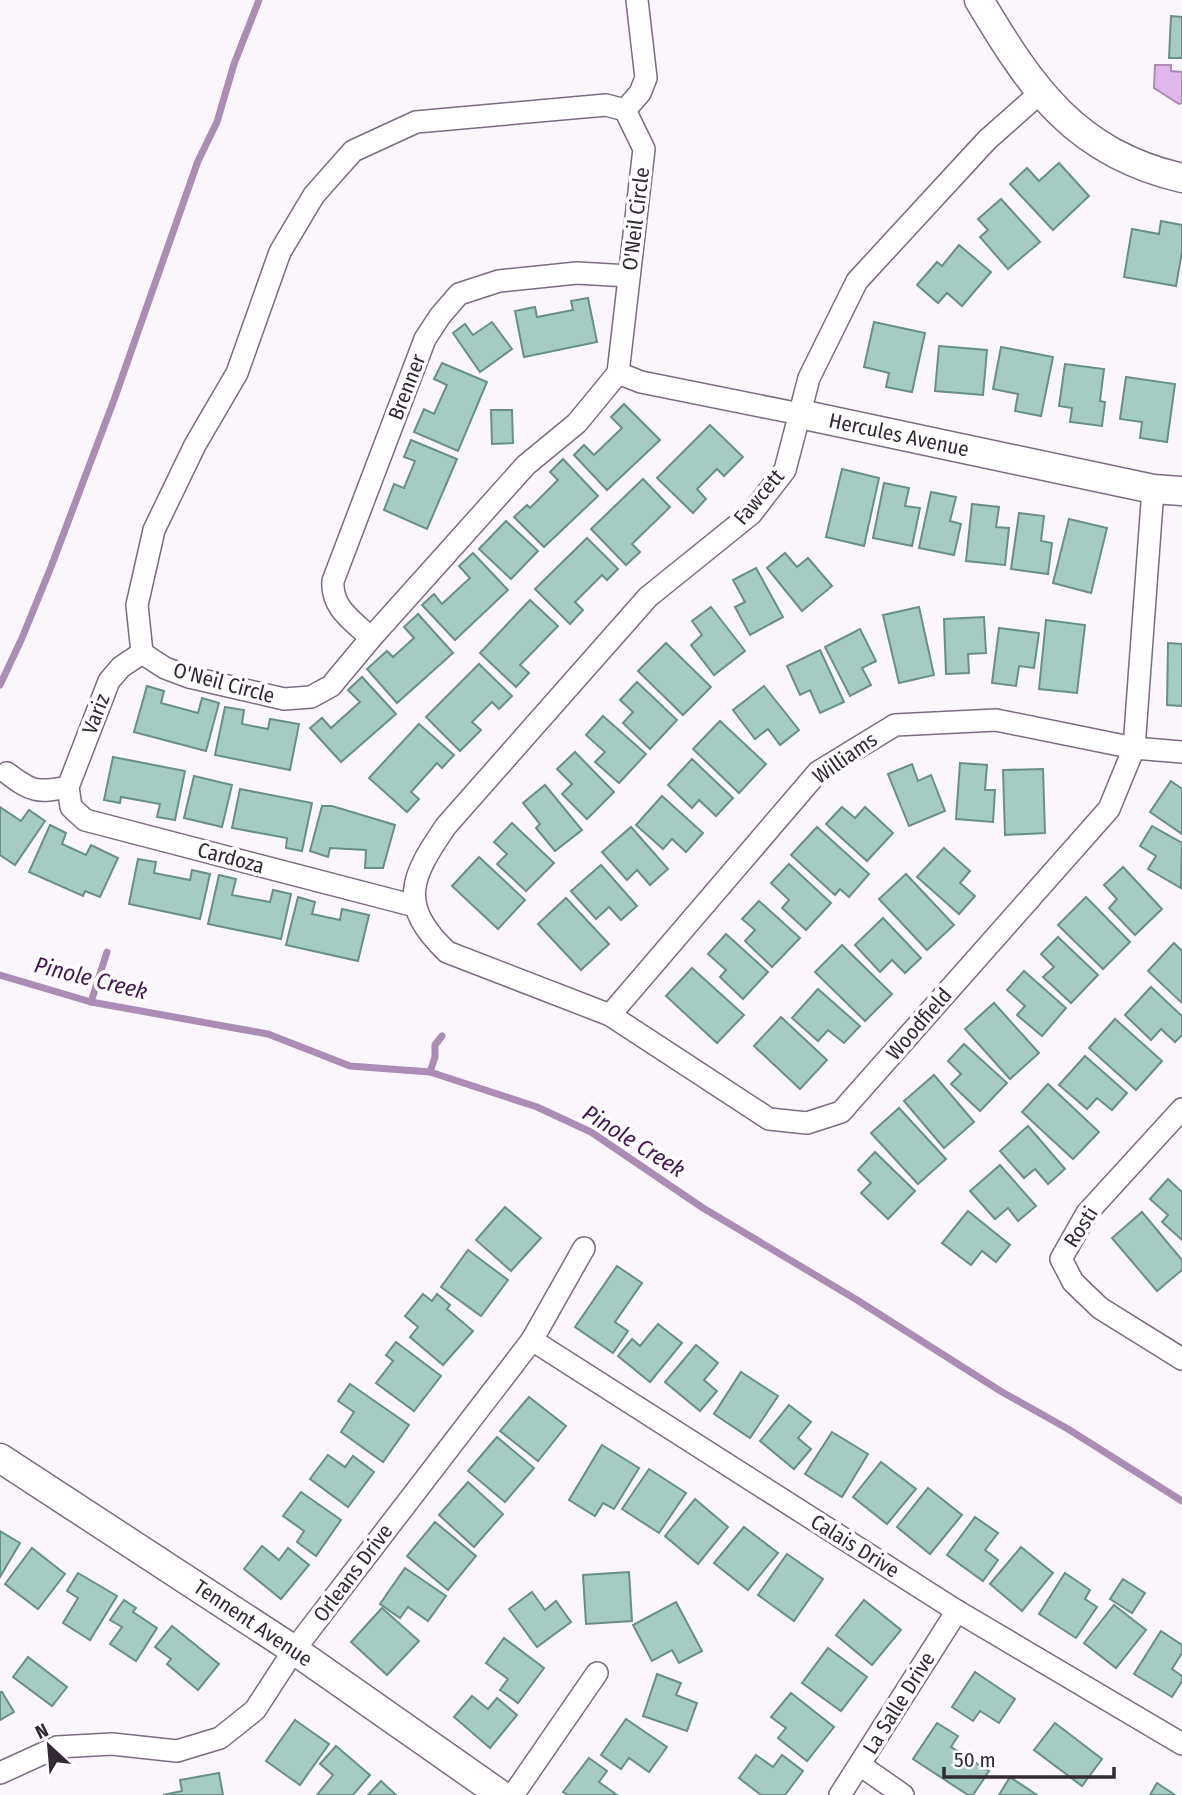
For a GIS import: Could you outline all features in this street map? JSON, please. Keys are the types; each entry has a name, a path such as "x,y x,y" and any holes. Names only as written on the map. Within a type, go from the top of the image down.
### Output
{"street":[{"path":"142,653 138,604 154,530 195,445 237,373 280,252 314,195 353,151 416,122 606,105 625,110 640,93 646,78 638,0"},
{"path":"979,0 1040,93 1071,123 1100,145 1142,166 1182,178"},
{"name":"Fawcett","path":"415,906 416,883 423,860 446,826 648,597 751,514 785,470 809,378 857,281 987,140 1040,93"},
{"name":"O'Neil Circle","path":"142,653 165,668 189,677 284,699 311,697 331,686 526,465 577,423 618,373 644,149 625,110"},
{"name":"Brenner","path":"371,638 337,604 332,594 333,581 425,339 440,316 459,294 499,281 577,273 629,276"},
{"name":"Hercules Avenue","path":"618,373 641,382 1153,489 1182,491"},
{"name":"Woodfield","path":"415,906 428,934 447,952 610,1016 769,1119 807,1123 841,1112 1109,808 1135,748 1153,489"},
{"name":"Variz","path":"68,787 109,681 121,667 142,653"},
{"name":"Williams","path":"610,1016 818,772 895,725 996,720 1135,748 1182,752"},
{"path":"7,773 26,788 44,791 68,787"},
{"name":"Cardoza","path":"68,787 71,807 86,820 415,906"},
{"name":"Rosti","path":"1182,1109 1087,1213 1061,1259 1073,1282 1100,1308 1182,1359"},
{"name":"Orleans Drive","path":"0,1773 57,1747 112,1744 177,1751 220,1738 255,1710 293,1650 531,1340 584,1248"},
{"name":"Calais Drive","path":"531,1340 957,1611 1182,1744"},
{"name":"Tennent Avenue","path":"0,1458 293,1650 501,1795"},
{"name":"La Salle Drive","path":"840,1795 957,1611"},
{"path":"513,1795 597,1672"},
{"path":"860,1765 904,1795"}],"shaded area":[{"path":"1155,65 1171,65 1171,71 1182,72 1182,103 1179,104 1154,88"}],"building":[{"path":"1171,16 1182,17 1182,58 1169,58"},
{"path":"1059,163 1089,196 1053,230 1010,184 1027,168 1039,181"},
{"path":"1001,199 1040,242 1008,269 980,237 988,230 978,219"},
{"path":"1161,221 1182,225 1182,252 1176,286 1124,277 1132,229 1159,234"},
{"path":"959,245 991,272 962,306 947,293 938,303 917,285 937,262 942,266"},
{"path":"588,298 597,342 524,357 515,311 535,307 537,317 573,310 571,301"},
{"path":"492,322 512,349 480,372 453,333 465,324 473,335"},
{"path":"874,322 925,333 912,392 886,387 889,373 864,367"},
{"path":"939,346 987,350 983,395 935,391"},
{"path":"1001,347 1053,357 1041,416 1015,411 1018,394 993,389"},
{"path":"442,363 487,382 458,451 414,432 424,409 434,414 447,385 434,379"},
{"path":"1065,364 1104,369 1100,401 1105,402 1102,426 1070,422 1072,408 1059,406"},
{"path":"1126,377 1175,384 1167,442 1140,438 1142,422 1120,419"},
{"path":"624,404 660,440 607,490 574,455 584,445 594,455 622,428 611,417"},
{"path":"491,410 512,410 513,443 492,444"},
{"path":"710,425 743,457 724,476 717,469 697,489 706,499 693,513 657,478"},
{"path":"411,440 457,459 427,529 384,510 394,484 404,488 415,461 404,457"},
{"path":"563,459 598,496 544,547 514,517 527,505 530,508 558,480 550,472"},
{"path":"842,469 879,478 864,546 826,537"},
{"path":"643,479 670,507 632,544 640,552 626,565 591,529"},
{"path":"884,483 909,488 905,506 920,508 912,546 873,538"},
{"path":"931,492 956,497 950,521 961,524 954,555 919,548"},
{"path":"972,504 999,507 996,527 1009,528 1005,565 966,561"},
{"path":"1019,513 1044,516 1041,541 1052,543 1048,574 1011,569"},
{"path":"1069,519 1107,528 1091,593 1053,583"},
{"path":"506,521 538,551 511,579 479,549"},
{"path":"587,538 618,569 607,580 602,575 575,602 583,610 570,624 535,589"},
{"path":"473,553 508,590 455,640 422,605 434,594 442,604 470,578 459,566"},
{"path":"785,553 797,567 808,558 832,586 802,611 767,568"},
{"path":"756,568 783,617 750,635 735,607 745,602 733,580"},
{"path":"530,600 558,626 520,665 529,673 516,687 480,653"},
{"path":"711,607 745,651 714,675 691,645 702,635 692,621"},
{"path":"919,607 934,675 899,683 883,615"},
{"path":"418,614 453,653 397,703 367,669 387,651 393,657 414,638 404,627"},
{"path":"984,617 986,653 968,654 969,673 946,674 944,619"},
{"path":"1046,620 1085,625 1077,693 1039,689"},
{"path":"999,628 1039,633 1034,668 1019,666 1016,686 992,683"},
{"path":"860,629 876,661 862,668 871,685 850,696 825,647"},
{"path":"666,643 711,687 683,715 638,671"},
{"path":"1168,643 1182,644 1182,706 1167,705"},
{"path":"820,650 844,702 820,713 810,690 800,695 787,666"},
{"path":"479,664 512,696 499,709 492,702 472,722 481,730 460,751 426,717"},
{"path":"362,677 396,714 341,762 310,728 322,718 331,728 360,702 348,690"},
{"path":"637,682 677,720 650,749 623,723 633,712 620,700"},
{"path":"147,686 164,691 161,703 198,713 202,698 219,703 206,751 134,732"},
{"path":"764,686 799,730 780,745 768,729 755,739 733,710"},
{"path":"225,707 244,710 242,724 268,729 270,719 299,724 290,770 215,755"},
{"path":"603,716 646,754 619,783 595,762 605,752 586,735"},
{"path":"720,721 766,764 739,793 693,749"},
{"path":"419,724 454,755 442,768 437,763 411,792 419,799 407,812 369,778"},
{"path":"575,752 614,792 587,819 562,794 572,784 557,769"},
{"path":"113,757 185,771 175,820 157,817 160,804 121,797 120,803 104,800"},
{"path":"692,759 733,798 716,816 699,800 692,808 668,785"},
{"path":"960,763 987,765 985,790 995,790 993,822 956,819"},
{"path":"912,764 918,781 931,775 945,811 909,826 888,774"},
{"path":"1043,769 1045,833 1005,835 1003,770"},
{"path":"194,776 232,785 222,827 184,818"},
{"path":"1171,781 1182,789 1182,834 1150,812"},
{"path":"545,785 582,830 555,851 536,828 540,824 523,803"},
{"path":"240,789 312,803 302,851 286,848 287,838 232,828"},
{"path":"662,796 703,833 686,852 672,839 663,849 636,825"},
{"path":"322,806 332,806 395,825 383,868 365,868 366,850 330,848 328,857 310,851"},
{"path":"0,807 21,821 29,810 45,821 15,865 0,855"},
{"path":"842,807 855,818 865,807 893,833 867,861 826,824"},
{"path":"512,823 554,863 526,891 497,864 507,854 494,842"},
{"path":"50,825 66,833 62,844 86,855 91,845 118,858 100,897 85,891 83,896 29,872"},
{"path":"1152,826 1182,843 1181,888 1148,869 1156,856 1140,846"},
{"path":"631,827 668,869 650,885 637,870 627,880 602,852"},
{"path":"817,827 869,874 849,897 840,889 835,895 791,855"},
{"path":"944,848 970,871 960,883 975,896 959,914 917,877"},
{"path":"479,857 525,900 498,929 452,886"},
{"path":"138,859 156,862 154,873 190,880 192,870 210,874 200,919 129,904"},
{"path":"789,864 831,903 806,930 782,908 789,900 771,883"},
{"path":"601,865 637,906 621,920 609,907 596,919 571,891"},
{"path":"1123,867 1162,909 1135,935 1109,908 1117,899 1104,885"},
{"path":"906,874 954,925 927,950 879,899"},
{"path":"219,875 236,879 232,895 270,902 273,890 291,894 281,939 208,924"},
{"path":"298,897 315,902 312,914 340,920 342,909 369,915 358,961 286,945"},
{"path":"1086,897 1130,942 1103,969 1058,925"},
{"path":"566,898 609,944 581,970 538,924"},
{"path":"759,901 800,938 772,967 745,941 755,930 742,919"},
{"path":"883,918 921,958 905,973 892,960 880,972 855,945"},
{"path":"726,934 768,972 743,999 720,977 726,970 708,954"},
{"path":"1058,937 1098,975 1071,1003 1043,977 1054,967 1041,954"},
{"path":"1174,943 1182,951 1182,1003 1148,971"},
{"path":"842,945 892,994 865,1021 815,972"},
{"path":"692,968 744,1015 717,1043 666,996"},
{"path":"1024,971 1066,1008 1042,1036 1017,1015 1025,1006 1007,990"},
{"path":"1151,987 1182,1016 1182,1035 1175,1042 1161,1029 1151,1040 1125,1015"},
{"path":"818,989 860,1026 844,1043 828,1030 818,1041 792,1018"},
{"path":"994,1003 1039,1053 1010,1079 965,1029"},
{"path":"781,1017 827,1060 800,1089 754,1046"},
{"path":"1115,1019 1162,1061 1136,1090 1089,1048"},
{"path":"964,1044 1007,1083 980,1111 951,1084 961,1074 948,1061"},
{"path":"1085,1056 1127,1093 1112,1110 1097,1098 1087,1109 1059,1085"},
{"path":"934,1075 974,1122 944,1148 904,1101"},
{"path":"1048,1084 1099,1132 1073,1159 1022,1112"},
{"path":"899,1108 946,1159 918,1184 871,1133"},
{"path":"1028,1126 1065,1169 1048,1184 1035,1169 1024,1178 1000,1151"},
{"path":"875,1152 915,1191 888,1219 861,1193 871,1183 858,1170"},
{"path":"1000,1165 1036,1206 1018,1221 1008,1208 995,1219 970,1191"},
{"path":"1168,1179 1182,1192 1182,1240 1162,1222 1168,1215 1150,1199"},
{"path":"505,1207 541,1238 511,1271 476,1240"},
{"path":"968,1211 1010,1245 996,1262 982,1251 971,1265 942,1243"},
{"path":"1142,1212 1182,1260 1182,1270 1157,1291 1112,1238"},
{"path":"468,1250 508,1280 481,1316 441,1287"},
{"path":"617,1266 642,1283 615,1322 628,1331 613,1353 575,1327"},
{"path":"423,1294 432,1301 437,1294 450,1305 447,1309 473,1331 443,1365 410,1337 418,1327 405,1316"},
{"path":"658,1324 682,1343 650,1382 618,1356 632,1339 640,1346"},
{"path":"396,1342 441,1376 414,1411 376,1383 393,1361 386,1355"},
{"path":"696,1345 718,1363 704,1380 717,1391 700,1411 665,1382"},
{"path":"741,1372 778,1396 750,1438 714,1414"},
{"path":"350,1384 409,1425 383,1462 341,1432 354,1412 338,1401"},
{"path":"529,1397 566,1426 538,1461 500,1431"},
{"path":"789,1405 811,1422 798,1438 811,1449 794,1469 760,1441"},
{"path":"832,1432 868,1454 842,1497 805,1474"},
{"path":"497,1437 534,1468 505,1502 468,1471"},
{"path":"602,1445 639,1468 614,1509 603,1503 595,1516 569,1500"},
{"path":"328,1455 345,1467 353,1456 374,1472 348,1507 310,1479"},
{"path":"881,1462 916,1489 887,1524 853,1497"},
{"path":"649,1469 686,1493 659,1533 622,1509"},
{"path":"468,1482 503,1514 474,1547 439,1515"},
{"path":"928,1488 962,1515 930,1554 897,1527"},
{"path":"301,1492 341,1520 316,1556 297,1542 304,1531 283,1516"},
{"path":"695,1499 728,1527 698,1564 665,1536"},
{"path":"975,1517 998,1533 985,1550 998,1560 983,1581 947,1555"},
{"path":"435,1522 476,1556 448,1590 407,1556"},
{"path":"744,1527 778,1553 748,1590 714,1563"},
{"path":"0,1531 20,1543 0,1577"},
{"path":"262,1546 279,1560 288,1548 309,1565 281,1599 244,1569"},
{"path":"1021,1547 1053,1573 1022,1611 990,1584"},
{"path":"32,1548 65,1574 38,1609 5,1584"},
{"path":"787,1554 823,1579 794,1621 758,1595"},
{"path":"405,1568 446,1596 428,1621 408,1607 400,1618 380,1604"},
{"path":"629,1572 632,1621 586,1624 583,1575"},
{"path":"78,1573 117,1596 90,1640 63,1623 78,1598 67,1591"},
{"path":"1065,1573 1090,1590 1085,1599 1097,1607 1076,1638 1039,1614"},
{"path":"1123,1579 1145,1593 1132,1613 1110,1599"},
{"path":"532,1592 545,1610 556,1601 571,1622 537,1647 509,1609"},
{"path":"124,1600 136,1608 133,1612 157,1628 136,1661 110,1644 122,1627 110,1620"},
{"path":"864,1600 901,1630 872,1665 836,1635"},
{"path":"676,1602 702,1651 679,1663 672,1650 652,1661 633,1625"},
{"path":"1114,1605 1146,1630 1116,1668 1084,1643"},
{"path":"382,1608 419,1641 387,1675 351,1642"},
{"path":"172,1626 219,1664 198,1690 167,1664 171,1659 155,1647"},
{"path":"1161,1631 1182,1645 1182,1653 1172,1669 1182,1676 1182,1681 1172,1697 1134,1674"},
{"path":"504,1638 544,1668 518,1703 500,1690 508,1679 486,1663"},
{"path":"828,1648 867,1677 841,1711 802,1683"},
{"path":"28,1657 67,1687 52,1706 13,1677"},
{"path":"975,1672 1015,1699 999,1723 980,1711 973,1721 952,1707"},
{"path":"657,1674 681,1683 676,1695 697,1703 687,1731 643,1716"},
{"path":"0,1692 14,1712 0,1720"},
{"path":"791,1693 834,1727 807,1761 778,1738 786,1728 771,1717"},
{"path":"472,1696 488,1709 497,1698 517,1715 490,1748 454,1717"},
{"path":"626,1719 667,1747 649,1772 629,1758 621,1769 601,1755"},
{"path":"295,1720 329,1744 300,1785 266,1761"},
{"path":"937,1723 958,1736 951,1747 989,1771 973,1795 968,1795 913,1759"},
{"path":"1055,1723 1102,1759 1082,1786 1034,1750"},
{"path":"336,1746 370,1775 353,1795 317,1795 333,1775 320,1764"},
{"path":"756,1755 773,1767 782,1755 803,1771 785,1795 761,1795 739,1778"},
{"path":"589,1758 607,1771 599,1782 617,1795 568,1795 563,1792"},
{"path":"219,1773 223,1795 163,1795 182,1791 180,1780"},
{"path":"1010,1777 1037,1795 999,1795"},
{"path":"381,1781 396,1795 368,1795"},
{"path":"1157,1783 1175,1795 1150,1795"}],"waterway":[{"path":"0,685 51,567 114,400 198,161 217,122 234,64 259,0"},
{"path":"91,1002 107,952"},
{"name":"Pinole Creek","path":"0,975 91,1002 268,1034 350,1066 430,1072 537,1107 591,1132 703,1208 1182,1501"},
{"path":"430,1072 435,1057 435,1045 442,1036"}]}
